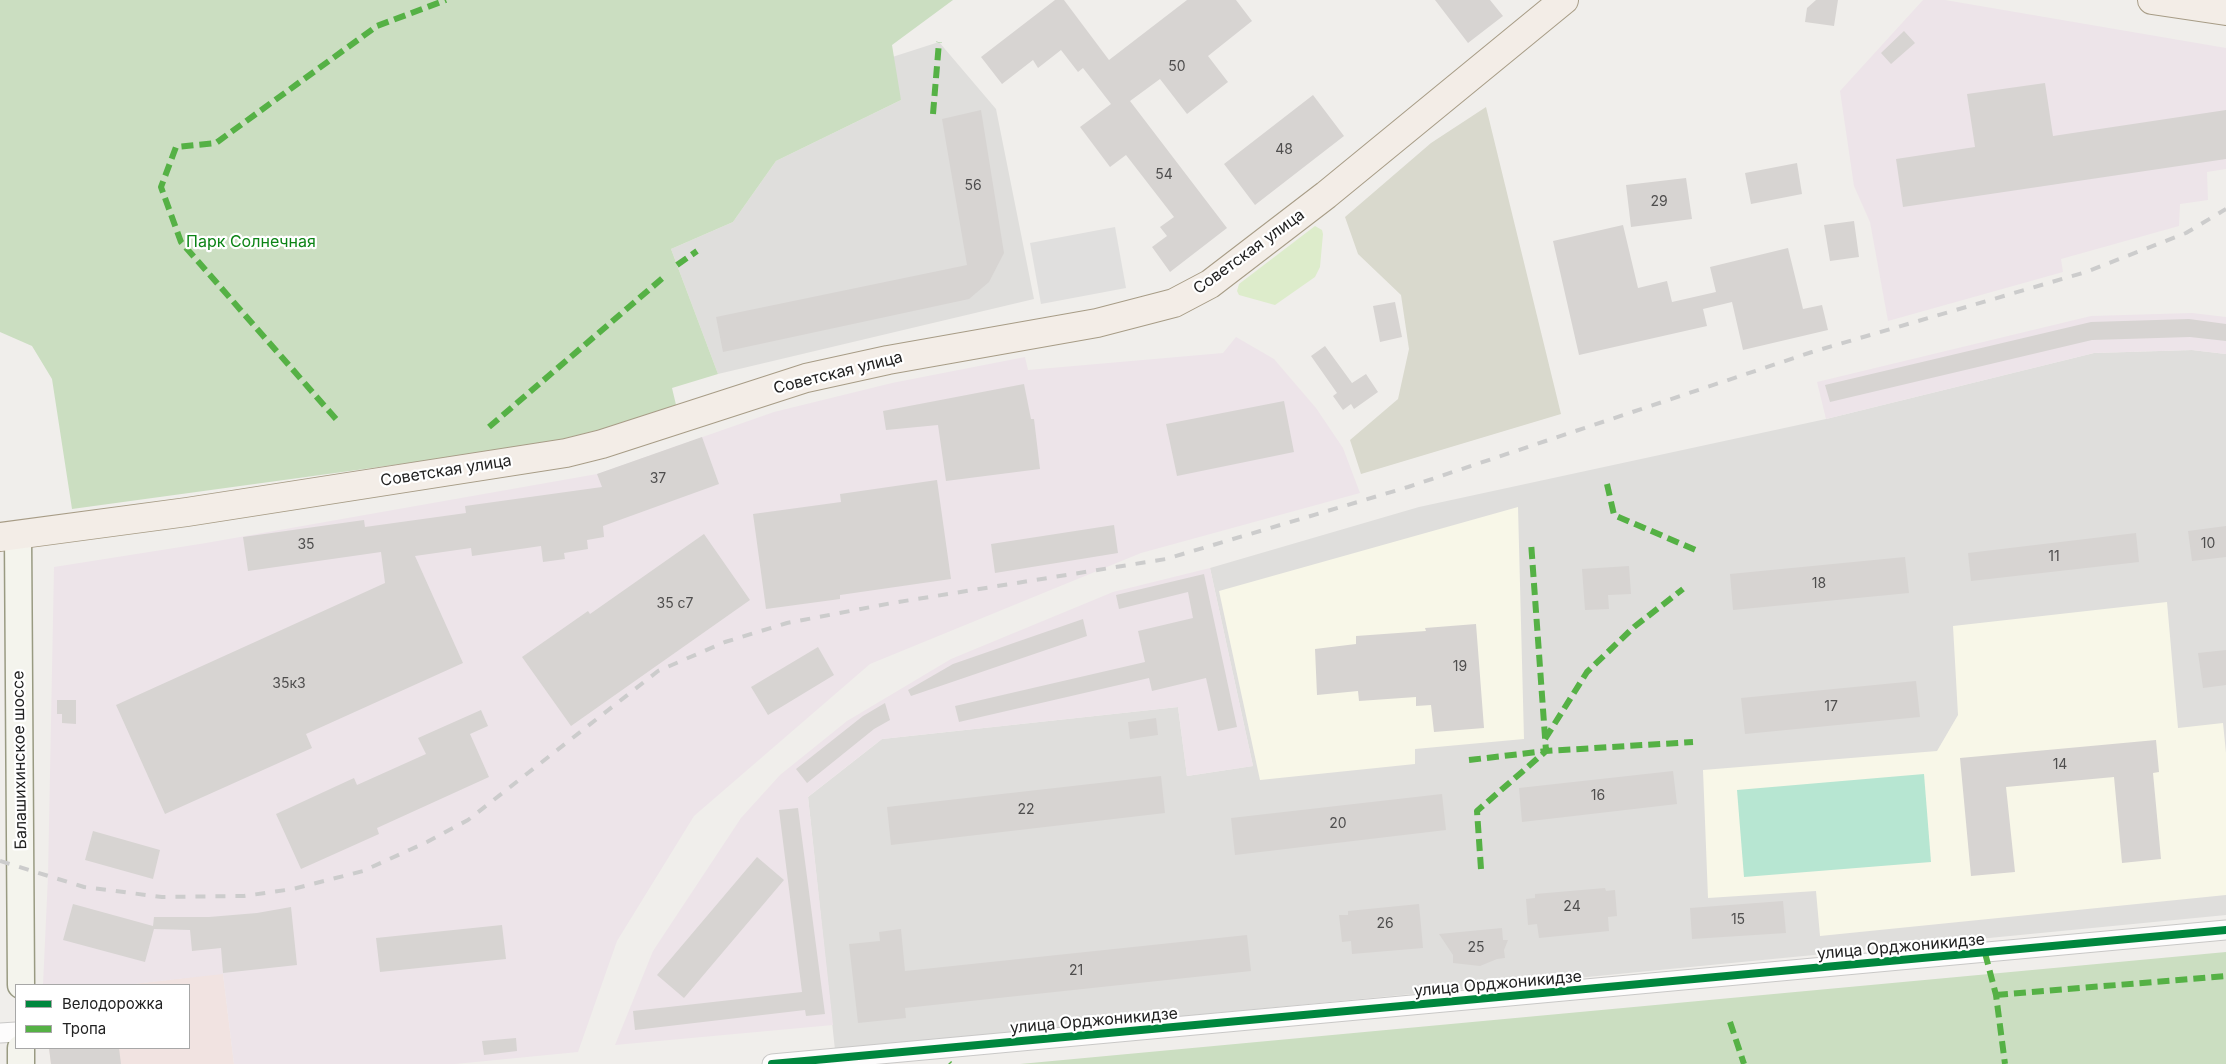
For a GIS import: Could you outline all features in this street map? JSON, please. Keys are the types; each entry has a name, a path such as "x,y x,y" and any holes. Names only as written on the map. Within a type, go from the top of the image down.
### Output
{"main road":[{"name":"Советская улица","path":"9,536 187,512 566,453 602,444 806,378 888,360 1097,323 1174,302 1210,284 1311,207 1564,0"},
{"path":"2152,0 2226,11"},
{"name":"Балашихинское шоссе","path":"9,536 21,984"},
{"path":"21,1049 21,1064"}],"street":[{"name":"улица Орджоникидзе","path":"772,1064 2226,930"},
{"path":"0,1033 15,1032"}],"shaded area":[{"path":"1923,0 1945,0 2226,48 2226,169 2207,172 2208,200 2180,204 2179,226 2061,259 2063,272 1888,321 1870,222 1854,186 1840,91"},
{"path":"939,42 996,109 1034,299 718,374 671,249 733,222 776,161 901,100 883,60"},
{"path":"1486,107 1561,414 1361,474 1350,440 1398,399 1409,349 1401,295 1358,254 1345,217 1431,143"},
{"path":"1115,227 1126,288 1041,304 1030,243"},
{"path":"2192,313 2226,317 2226,354 2192,350 2094,353 1826,419 1817,382 2091,316"},
{"path":"1236,337 1274,359 1316,408 1343,448 1360,493 1141,553 870,664 694,816 617,941 578,1052 455,1064 234,1064 223,974 134,984 43,984 48,876 54,567 206,543 597,474 774,412 892,383 1025,357 1028,370 1223,353"},
{"path":"2192,350 2226,354 2226,915 835,1050 808,797 882,739 1178,707 1187,776 1253,766 1210,568 1419,507 1826,419 2094,353"},
{"path":"1518,507 1524,739 1415,749 1415,764 1260,780 1219,591"},
{"path":"1210,568 1253,766 1187,776 1178,707 882,739 808,797 833,1025 615,1045 653,951 741,818 780,775 847,721 951,659 1113,592"},
{"path":"2167,602 2178,728 2223,723 2226,753 2226,895 1820,936 1816,891 1708,898 1703,770 1937,751 1958,715 1953,626"},
{"path":"223,973 234,1064 51,1064 49,1049 190,1049 190,984 133,984"}],"green space":[{"name":"Парк Солнечная","path":"0,0 953,0 892,45 901,100 776,161 733,222 671,249 718,374 672,388 677,409 547,444 72,509 52,379 32,346 0,332"},
{"path":"1315,226 1322,230 1323,234 1320,267 1315,277 1275,305 1239,295 1237,291 1239,284"},
{"path":"1924,774 1931,862 1744,877 1737,790"},
{"path":"2226,952 2226,1064 1020,1064"}],"building":[{"path":"1055,0 1064,0 1109,60 1187,0 1236,0 1252,21 1208,56 1228,82 1187,114 1160,79 1130,101 1227,228 1170,272 1152,247 1167,236 1160,227 1174,217 1126,155 1110,167 1080,127 1111,104 1083,68 1078,72 1061,50 1038,68 1033,60 1002,84 981,57"},
{"path":"1435,0 1490,0 1503,16 1468,43"},
{"path":"1816,0 1838,0 1834,26 1805,22 1807,8"},
{"path":"1904,31 1915,43 1891,64 1881,53"},
{"path":"2045,83 2053,136 2226,110 2226,159 1903,207 1896,159 1975,147 1967,94"},
{"path":"1313,95 1344,136 1255,205 1224,164"},
{"path":"981,110 1004,253 989,282 969,299 723,352 716,317 967,265 942,119"},
{"path":"1797,163 1802,194 1751,204 1745,173"},
{"path":"1686,178 1692,219 1631,227 1626,185"},
{"path":"1854,221 1859,257 1830,261 1824,225"},
{"path":"1623,225 1638,288 1667,281 1672,302 1716,292 1710,267 1788,248 1803,309 1822,305 1828,330 1743,350 1732,302 1703,309 1707,326 1579,355 1553,241"},
{"path":"1395,302 1402,337 1380,342 1373,306"},
{"path":"2189,319 2226,324 2226,341 2190,337 2092,340 1830,402 1825,385 2091,322"},
{"path":"1325,346 1352,383 1366,374 1378,392 1354,409 1351,404 1343,410 1333,396 1337,393 1311,356"},
{"path":"1024,384 1031,419 1034,419 1040,469 946,481 938,425 886,430 883,411"},
{"path":"1284,401 1294,452 1177,476 1166,424"},
{"path":"702,437 719,484 603,526 604,537 587,540 588,549 564,553 565,559 543,562 541,546 472,556 471,548 415,556 463,663 306,734 312,748 165,814 116,705 385,583 381,552 248,571 243,537 364,520 365,527 466,513 465,506 602,487 597,474"},
{"path":"937,480 951,579 840,595 840,599 766,609 753,514 841,502 840,494"},
{"path":"1114,525 1118,553 995,573 991,544"},
{"path":"2226,526 2226,557 2192,561 2188,531"},
{"path":"2136,533 2139,562 1971,581 1968,553"},
{"path":"704,534 750,600 571,726 522,657 588,611 590,614"},
{"path":"1905,557 1909,593 1733,610 1730,574"},
{"path":"1629,566 1631,594 1608,595 1609,609 1585,610 1582,569"},
{"path":"1204,574 1237,727 1218,731 1206,678 1152,691 1149,678 959,722 955,706 1145,662 1138,631 1193,618 1188,592 1119,609 1116,595"},
{"path":"1083,619 1087,636 911,696 908,690 953,664"},
{"path":"1476,624 1484,728 1434,732 1431,705 1416,706 1416,697 1359,701 1358,691 1317,695 1315,649 1356,644 1356,636 1426,631 1425,628"},
{"path":"818,647 834,675 768,715 751,687"},
{"path":"2226,650 2226,685 2203,688 2198,653"},
{"path":"1916,681 1920,717 1745,734 1741,698"},
{"path":"57,700 76,700 76,724 62,723 62,714 57,714"},
{"path":"885,703 890,720 874,729 807,783 796,769 863,716"},
{"path":"481,710 488,726 470,734 489,777 377,828 379,834 301,869 276,814 354,778 357,785 426,754 418,738"},
{"path":"1156,718 1158,735 1130,739 1128,722"},
{"path":"2156,740 2159,772 2153,773 2161,859 2122,863 2114,777 2006,787 2015,872 1971,876 1960,758"},
{"path":"1673,771 1677,804 1522,822 1519,788"},
{"path":"1161,776 1165,813 891,845 887,807"},
{"path":"1442,794 1446,830 1235,855 1231,818"},
{"path":"798,808 825,1014 806,1016 805,1010 635,1030 633,1011 802,992 779,810"},
{"path":"93,831 160,850 153,879 85,860"},
{"path":"757,857 784,880 684,998 657,975"},
{"path":"1605,888 1606,891 1615,890 1617,916 1608,917 1609,931 1539,938 1537,924 1528,925 1526,899 1535,898 1535,894"},
{"path":"1783,901 1786,933 1692,939 1690,908"},
{"path":"73,904 153,926 154,917 209,917 257,913 291,907 297,965 223,973 221,948 192,951 190,930 154,929 145,962 63,940"},
{"path":"1419,904 1423,948 1352,954 1351,941 1342,942 1339,915 1348,915 1348,911"},
{"path":"502,925 506,959 380,972 376,938"},
{"path":"1502,928 1503,940 1508,940 1504,950 1505,958 1480,966 1453,963 1453,955 1439,934"},
{"path":"901,929 905,971 1247,935 1251,971 905,1008 906,1018 858,1023 849,944 880,941 879,932"},
{"path":"516,1038 517,1051 484,1055 482,1041"},
{"path":"49,1049 119,1049 121,1064 51,1064"}],"railway":[{"path":"0,861 84,887 162,897 244,896 293,889 363,871 427,842 468,820 658,671 725,642 787,623 892,603 1166,559 1408,487 1812,352 2086,272 2186,233 2226,209"}],"marked path":[{"path":"336,419 181,242 161,187 176,147 216,143 377,26 446,0"},
{"path":"933,114 939,42"},
{"path":"677,265 697,251"},
{"path":"489,427 665,276"},
{"path":"1607,484 1614,515 1698,551"},
{"path":"1469,760 1546,751 1531,542"},
{"path":"1545,739 1587,672 1634,627 1683,589"},
{"path":"1481,869 1477,811 1546,751 1693,742"},
{"path":"1985,953 1996,995 2005,1064"},
{"path":"1996,995 2226,976"},
{"path":"1730,1022 1744,1064"}],"cycle path":[{"path":"772,1064 2226,930"}]}
